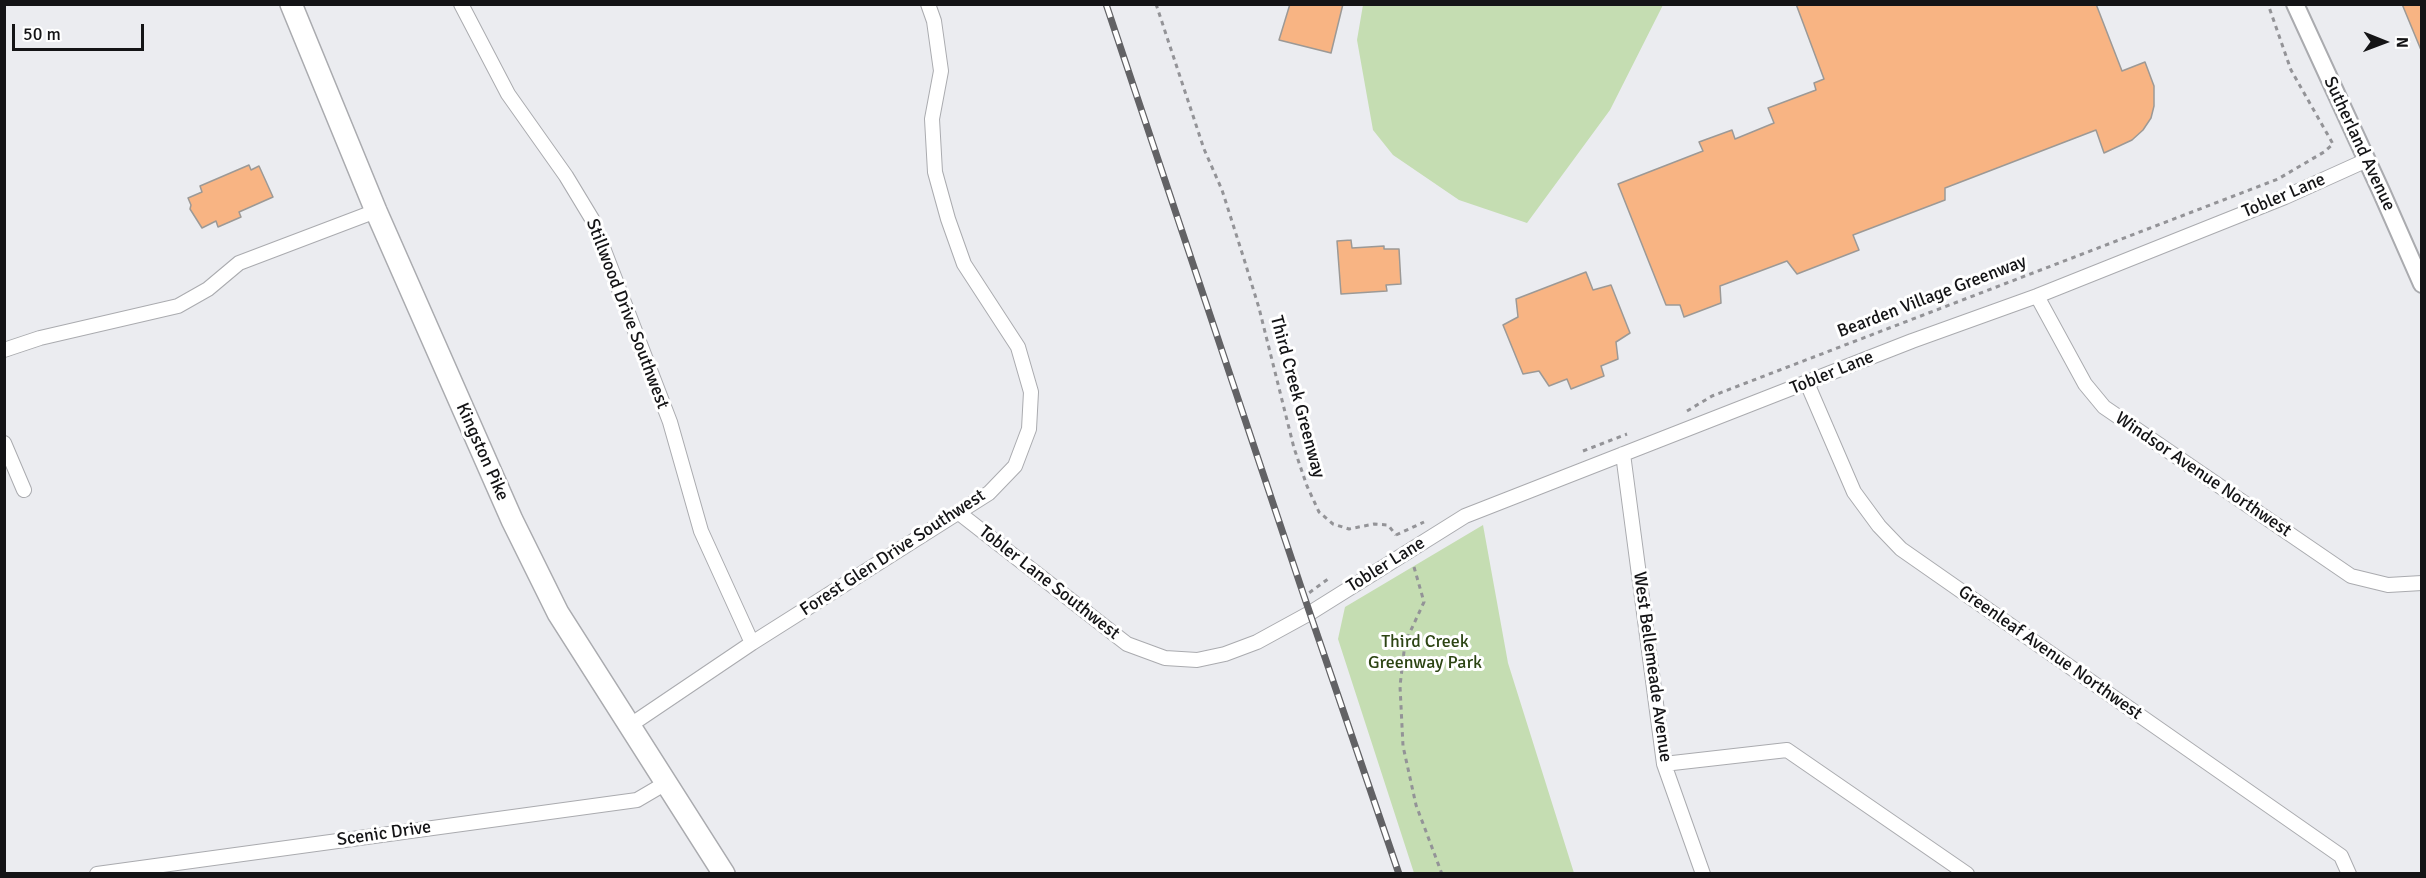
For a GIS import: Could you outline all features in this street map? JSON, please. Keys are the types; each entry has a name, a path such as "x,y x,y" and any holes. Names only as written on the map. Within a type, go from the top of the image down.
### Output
{"main road":[{"name":"Kingston Pike","path":"291,4 376,211 512,520 558,613 724,873"}],"street":[{"name":"Stillwood Drive Southwest","path":"460,4 508,94 566,176 592,219 670,422 701,531 752,643"},
{"name":"Forest Glen Drive Southwest","path":"629,726 752,643 989,493 1016,466 1029,429 1031,392 1018,347 964,264 935,172 932,119 941,71 934,21 928,4"},
{"name":"Sutherland Avenue","path":"2295,4 2421,284"},
{"name":"Tobler Lane","path":"1310,613 1465,516 1912,341 2037,297 2285,196 2367,160"},
{"path":"4,350 40,338 178,306 208,289 239,263 376,211"},
{"name":"Windsor Avenue Northwest","path":"2037,297 2085,384 2104,407 2351,576 2388,585 2421,583"},
{"name":"Greenleaf Avenue Northwest","path":"1807,383 1854,492 1879,526 1901,549 2341,856 2349,873"},
{"path":"4,443 24,490"},
{"name":"West Bellemeade Avenue","path":"1623,454 1664,764 1703,873"},
{"name":"Tobler Lane Southwest","path":"959,513 1127,644 1165,658 1197,660 1225,654 1257,642 1310,613"},
{"path":"1664,764 1787,750 1967,873"},
{"name":"Scenic Drive","path":"97,873 160,869 637,800 666,783"}],"path":[{"name":"Third Creek Greenway","path":"1156,4 1204,149 1222,190 1259,308 1294,448 1319,513 1333,524 1349,529 1374,524 1388,525 1396,536"},
{"name":"Bearden Village Greenway","path":"1682,414 1712,396 2278,179 2324,152 2333,144 2291,70 2268,4"},
{"path":"1579,453 1630,433"},
{"path":"1427,520 1396,536 1417,572 1424,602 1405,643 1400,686 1404,746 1416,806 1442,873"}],"green space":[{"path":"1363,4 1663,5 1610,110 1527,223 1459,200 1393,155 1373,130 1357,40"},
{"name":"Third Creek Greenway Park","path":"1483,525 1508,663 1574,873 1414,873 1338,639 1345,607"}],"building":[{"path":"1290,4 1343,4 1331,53 1279,40"},
{"path":"1796,4 2096,4 2122,71 2145,62 2154,86 2154,106 2151,118 2132,140 2104,153 2096,130 1945,188 1945,200 1853,235 1859,250 1797,274 1787,261 1720,286 1721,303 1684,317 1680,305 1666,305 1618,184 1703,151 1699,142 1732,130 1735,139 1774,123 1768,108 1816,90 1814,83 1824,79"},
{"path":"2402,4 2421,4 2421,50"},
{"path":"249,165 251,170 259,166 273,197 239,212 241,217 218,227 216,221 202,228 190,209 188,198 202,192 200,186"},
{"path":"1351,240 1352,248 1384,246 1384,249 1399,249 1401,284 1386,285 1387,291 1341,294 1337,241"},
{"path":"1586,272 1593,290 1611,285 1630,333 1616,342 1618,359 1601,366 1604,376 1571,389 1567,379 1549,386 1539,371 1523,374 1503,325 1518,317 1516,299"}],"railway":[{"path":"1106,4 1399,874"}]}
